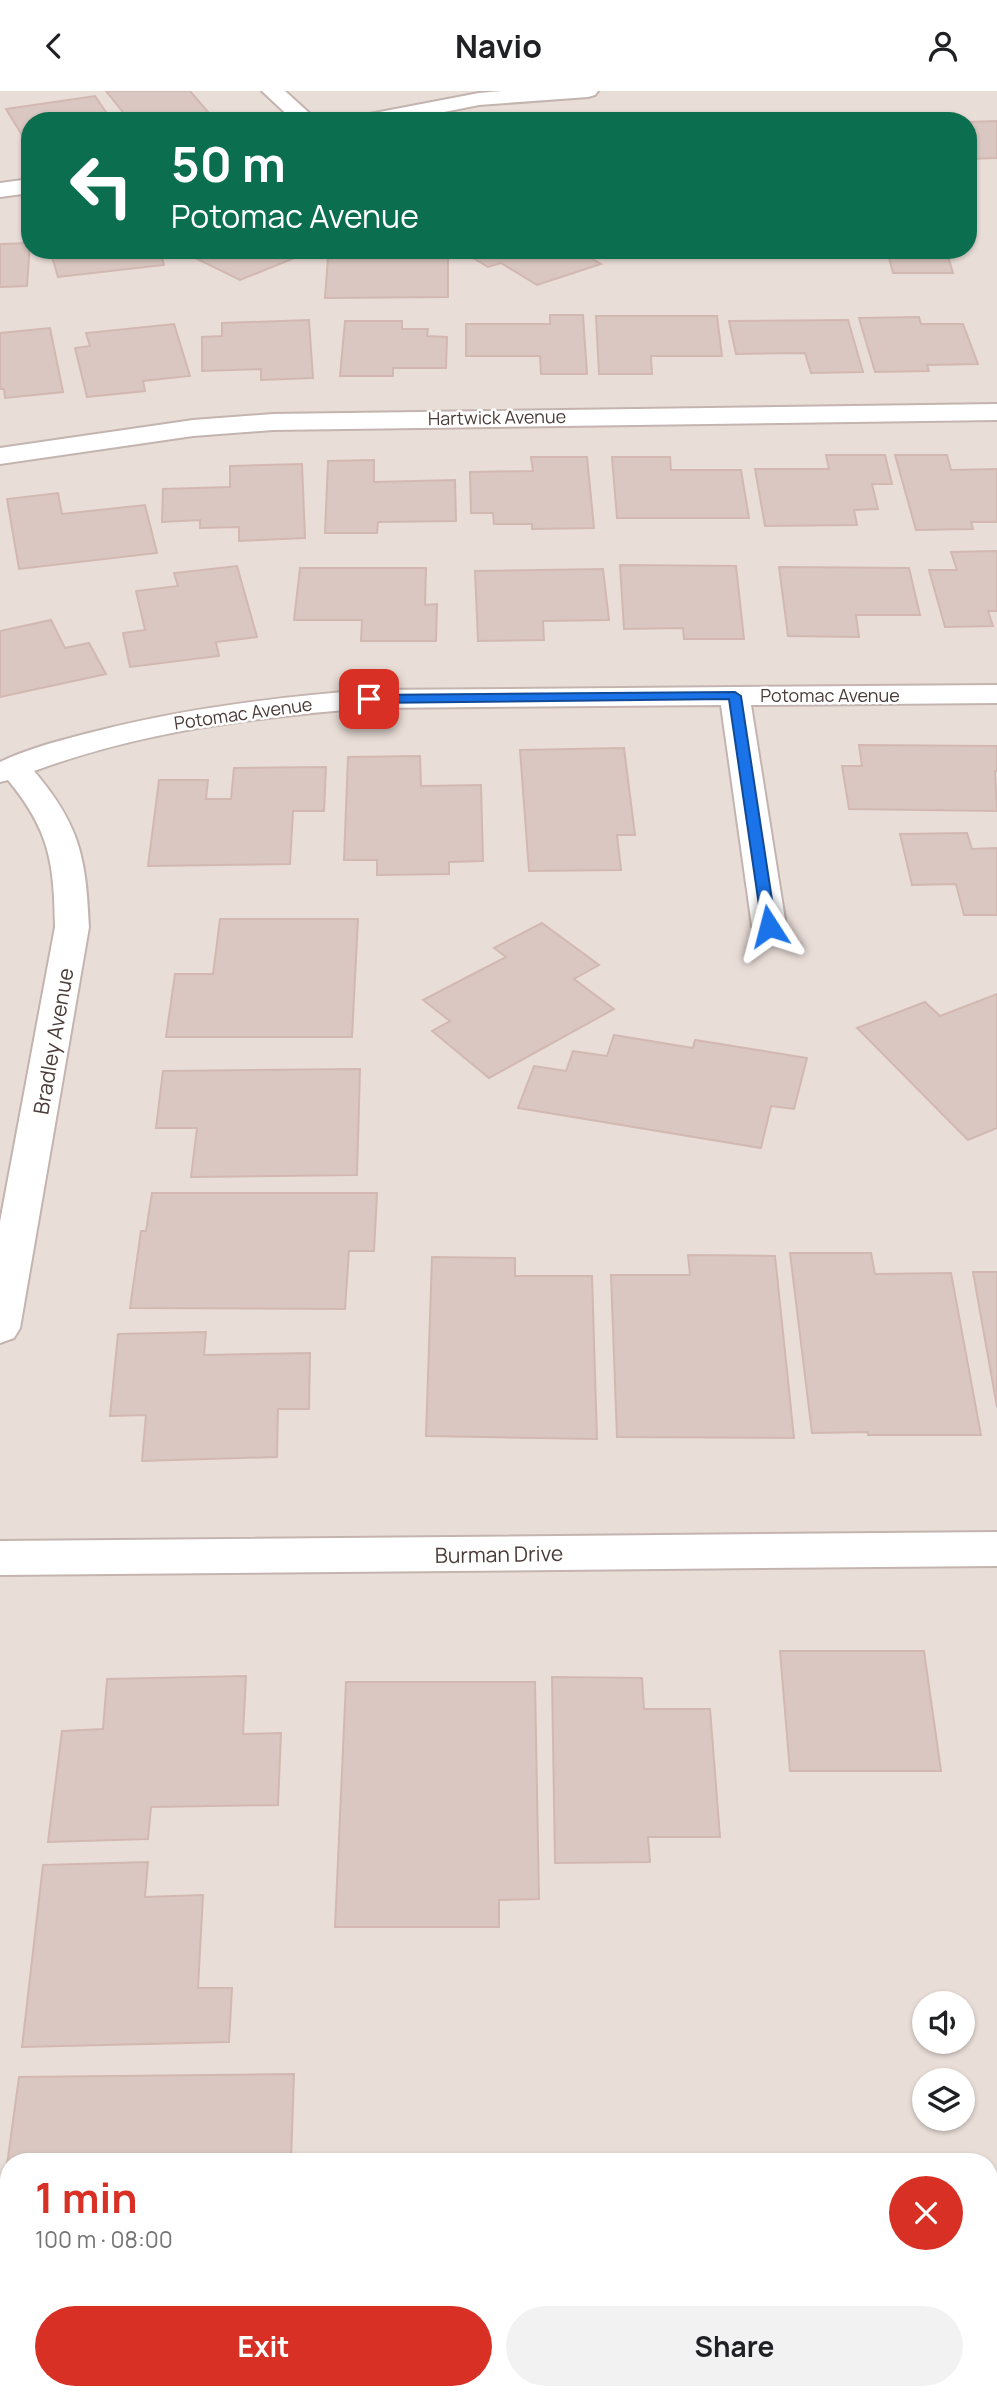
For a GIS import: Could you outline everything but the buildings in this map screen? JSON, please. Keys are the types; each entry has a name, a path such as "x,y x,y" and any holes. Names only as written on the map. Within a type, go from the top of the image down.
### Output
{"street":[{"path":"272,91 296,112"},
{"path":"411,112 480,99 588,91"},
{"path":"0,190 21,187"},
{"name":"Hartwick Avenue","path":"0,456 193,428 273,422 997,412"},
{"name":"Potomac Avenue","path":"7,770 91,742 149,727 244,710 303,703 369,699 997,694"},
{"path":"735,696 769,926"},
{"name":"Bradley Avenue","path":"0,1328 72,927 71,887 64,848 52,815 7,770"},
{"name":"Burman Drive","path":"0,1558 997,1549"}],"shaded area":[{"path":"0,91 997,91 997,2153 0,2153"}],"route":[{"path":"369,699 735,696 769,926"}]}
